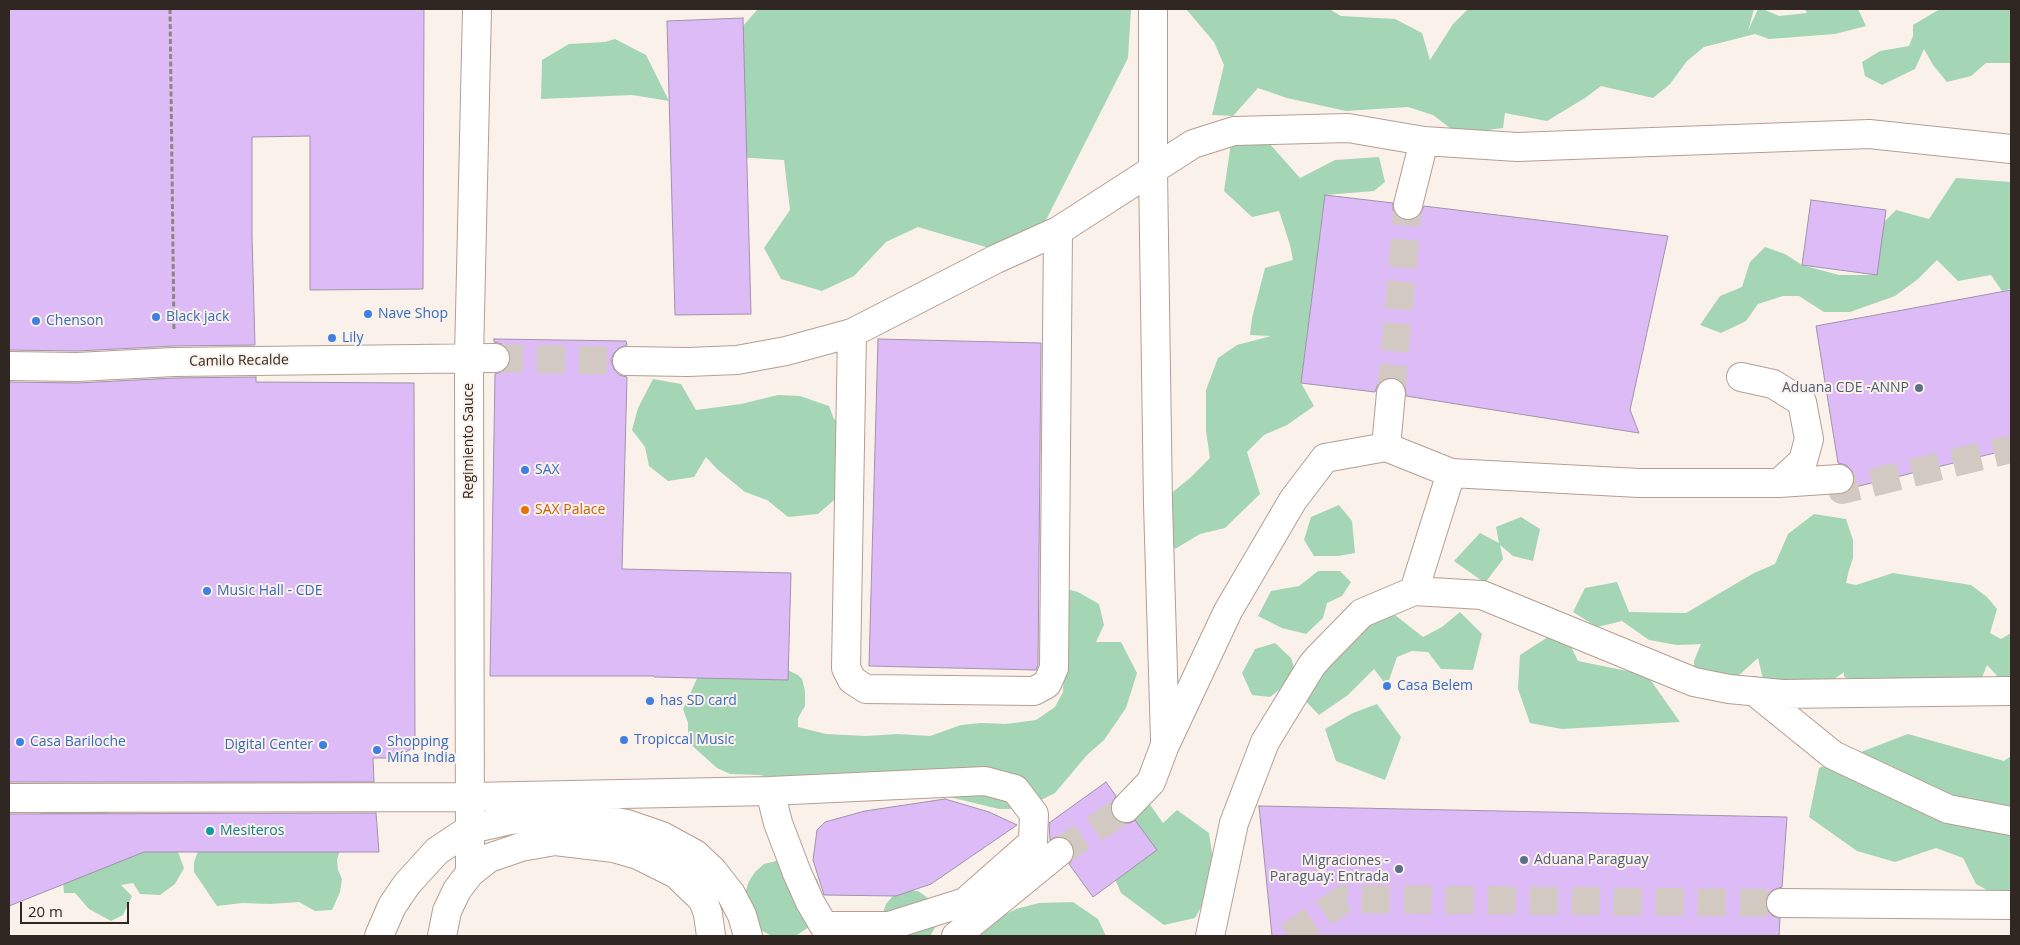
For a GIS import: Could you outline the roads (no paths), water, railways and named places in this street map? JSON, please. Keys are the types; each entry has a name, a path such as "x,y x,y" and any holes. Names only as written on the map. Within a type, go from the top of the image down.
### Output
{"street":[{"name":"Regimiento Sauce","path":"470,874 469,357 477,9"},
{"path":"1153,9 1153,170 1158,504 1165,745"},
{"path":"627,361 688,362 737,360 786,351 852,333 996,258 1058,231 1192,144 1234,132 1348,128 1424,141 1517,147 1869,134 2011,149"},
{"path":"1408,205 1424,141"},
{"path":"852,333 846,668 852,680 866,690 1034,691 1047,684 1054,668 1058,231"},
{"name":"Camilo Recalde","path":"9,366 77,367 174,362 495,358"},
{"path":"1741,377 1773,384 1802,402 1809,439 1803,460 1780,483"},
{"path":"1386,447 1391,393"},
{"path":"1126,808 1151,782 1165,745 1228,611 1293,500 1325,458 1386,447 1451,473 1639,483 1780,483 1839,479"},
{"path":"1414,591 1451,473"},
{"path":"1210,936 1234,822 1265,742 1312,665 1362,613 1414,591 1482,595 1694,682 1729,690 1782,694 2011,691"},
{"path":"1754,691 1833,755 1948,809 2011,821"},
{"path":"9,798 470,797 770,791 985,781 1015,789 1034,814 1033,842 965,902 889,926 824,931 797,874 778,823 770,791"},
{"path":"379,936 392,906 407,884 437,851 470,829 510,820 552,815 590,817 627,824 662,836 695,854 713,871 731,894 742,916 748,936"},
{"path":"442,936 447,911 457,890 470,874 489,858 521,846 554,841 614,848 660,865 676,874 703,900 708,914 711,936"},
{"path":"956,936 1059,852"},
{"path":"1781,903 2011,905"}],"tunnel":[{"path":"1391,393 1408,205"},
{"path":"495,358 627,361"},
{"path":"1839,479 1842,490 2011,449"},
{"path":"1059,852 1126,808"},
{"path":"1289,936 1344,899 1781,903"}],"place":[{"name":"Nave Shop","path":"368,314"},
{"name":"Black jack","path":"156,317"},
{"name":"Chenson","path":"36,321"},
{"name":"Lily","path":"332,338"},
{"name":"Aduana CDE -ANNP","path":"1919,388"},
{"name":"SAX","path":"525,470"},
{"name":"SAX Palace","path":"525,510"},
{"name":"Music Hall - CDE","path":"207,591"},
{"name":"Casa Belem","path":"1387,686"},
{"name":"has SD card","path":"650,701"},
{"name":"Tropiccal Music","path":"624,740"},
{"name":"Casa Bariloche","path":"20,742"},
{"name":"Digital Center","path":"323,745"},
{"name":"Shopping Mína India","path":"377,750"},
{"name":"Mesiteros","path":"210,831"},
{"name":"Aduana Paraguay","path":"1524,860"},
{"name":"Migraciones - Paraguay: Entrada","path":"1399,869"}]}
